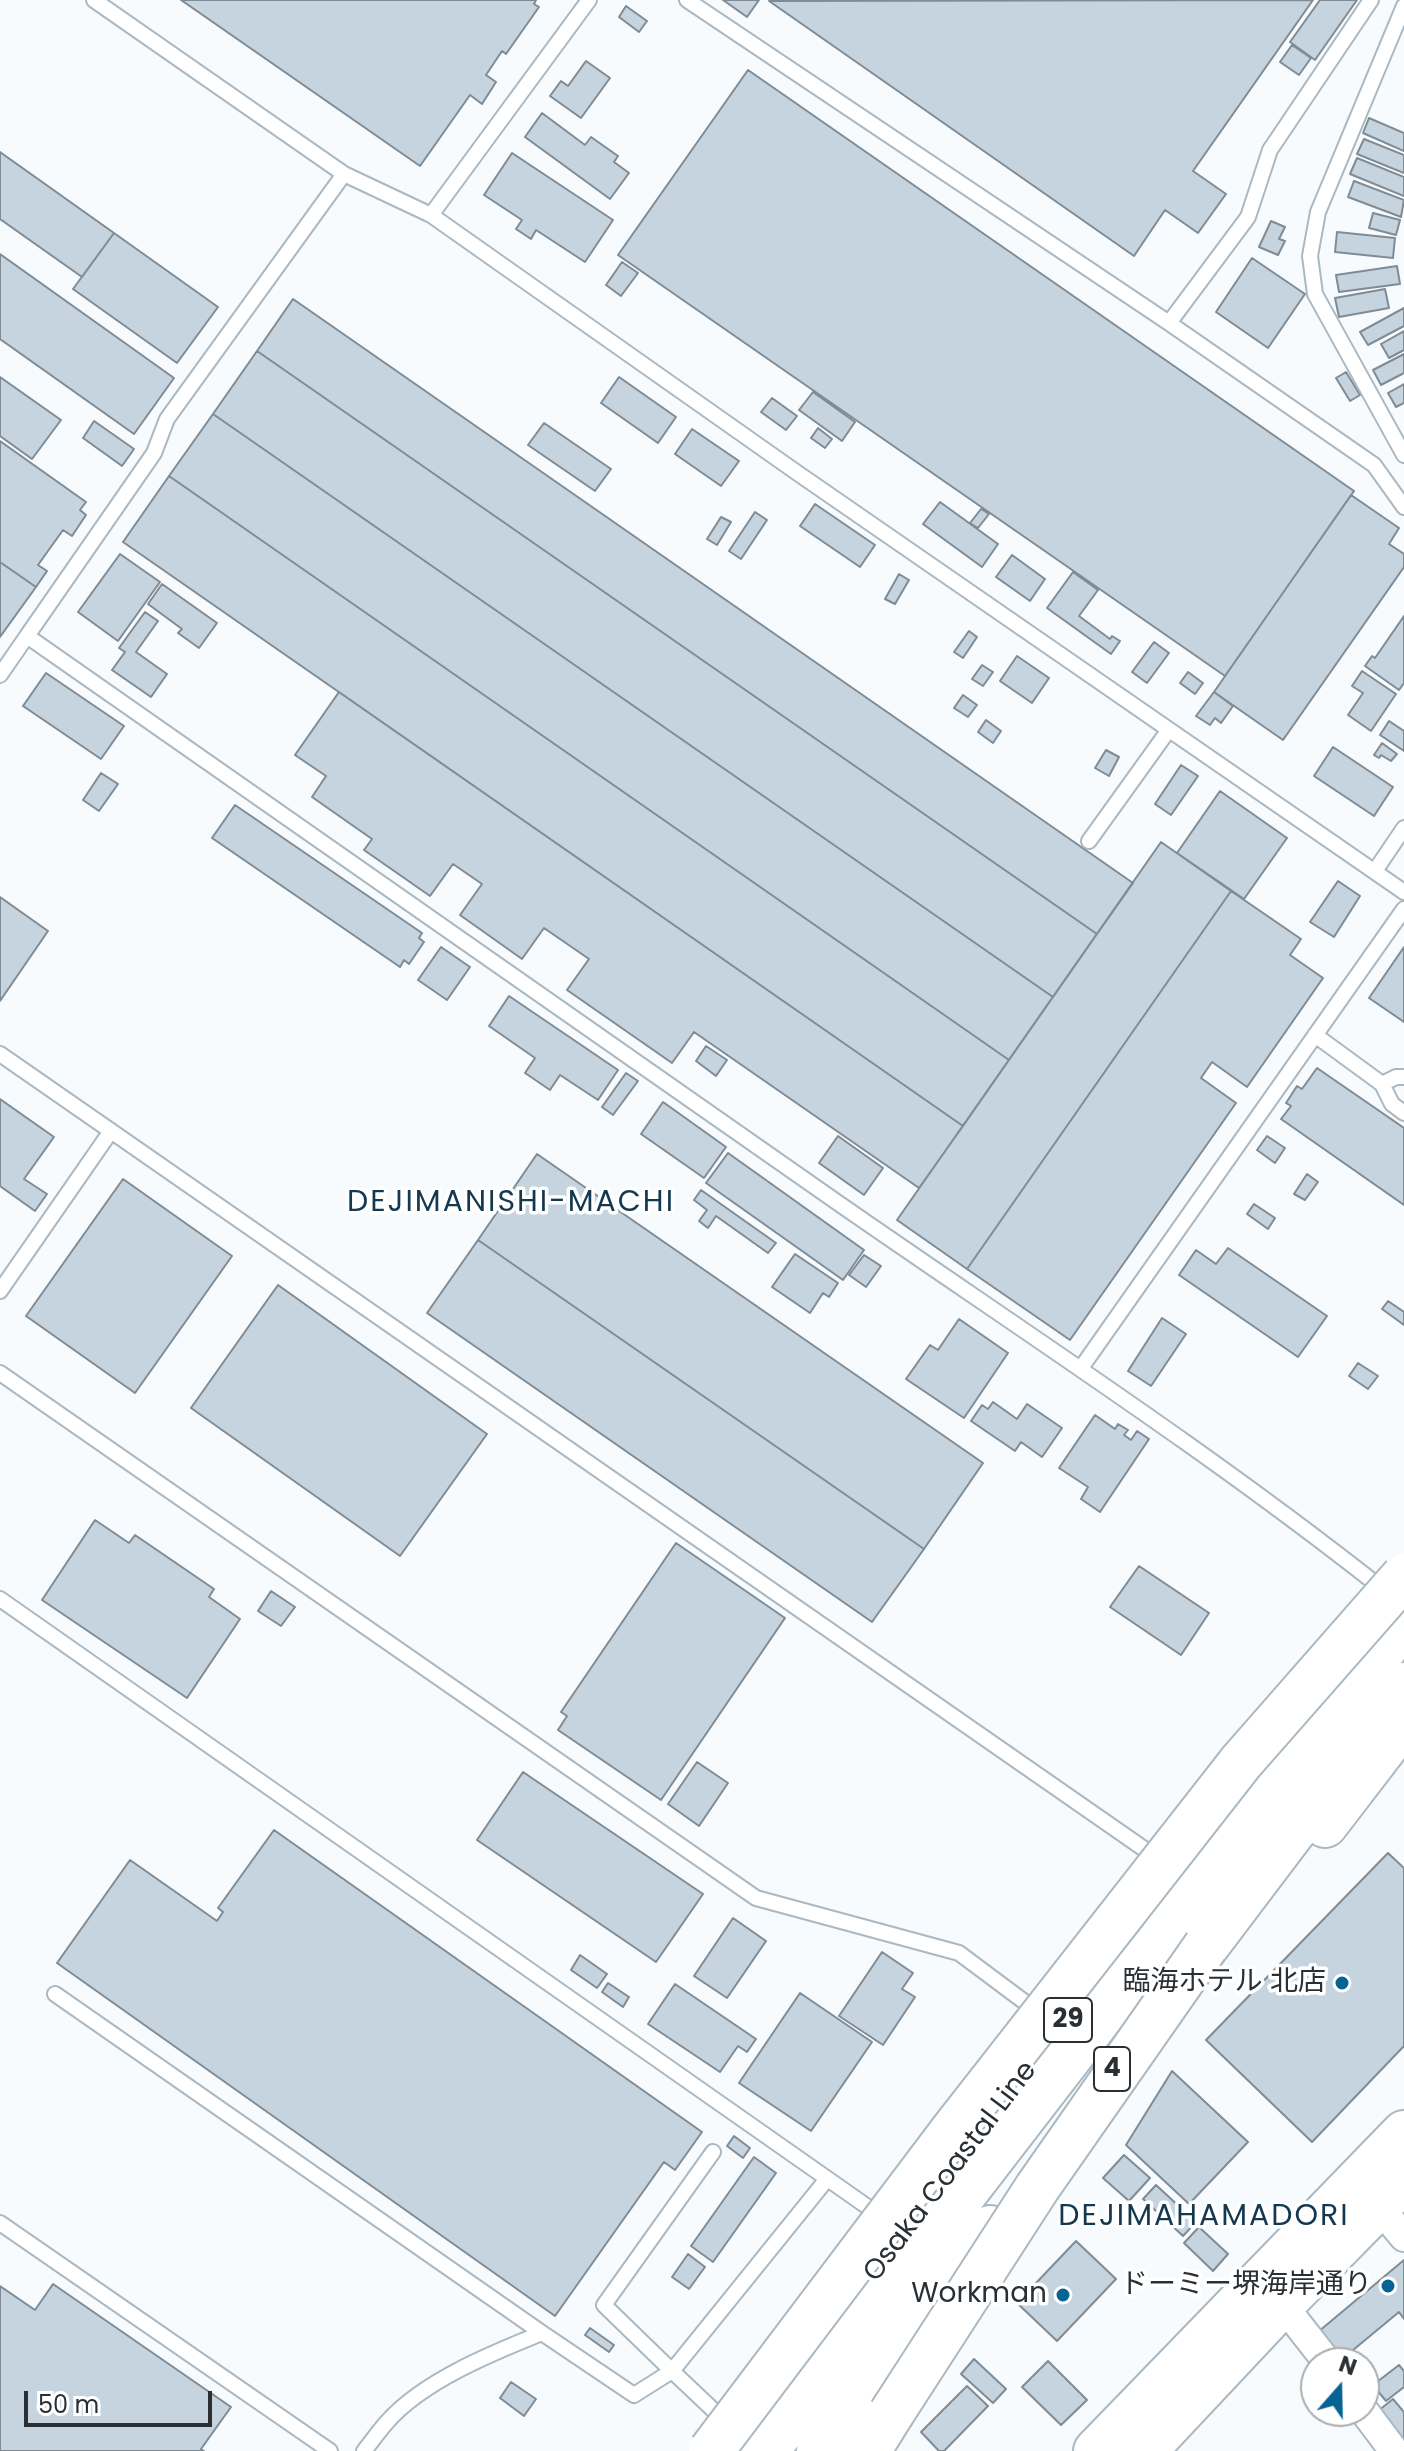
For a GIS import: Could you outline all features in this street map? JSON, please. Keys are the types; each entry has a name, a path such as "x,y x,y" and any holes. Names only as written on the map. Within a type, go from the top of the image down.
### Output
{"main road":[{"name":"Osaka Coastal Line","path":"741,2449 1261,1766 1402,1599"},
{"path":"741,2449 954,2129 1241,1762 1402,1599"},
{"name":"4","path":"819,2451 1404,1685"},
{"path":"848,2451 1404,1722"},
{"path":"868,2451 1037,2188 1206,1946"},
{"path":"1096,2451 1404,2133"},
{"path":"1144,2451 1282,2304 1395,2208"}],"street":[{"path":"1282,2304 1316,2347"},
{"path":"1376,2427 1394,2451"}],"lane":[{"path":"94,0 344,174 431,215 1168,731 1404,892"},
{"path":"431,215 589,0"},
{"path":"687,0 1169,323 1374,465 1404,507"},
{"path":"1169,323 1248,217 1270,150 1371,0"},
{"path":"1404,6 1318,212 1310,256 1315,294 1404,455"},
{"path":"0,675 154,453 167,419 344,174"},
{"path":"27,636 1081,1368 1402,1599"},
{"path":"1089,841 1168,731"},
{"path":"1375,871 1404,828"},
{"path":"1081,1368 1404,909"},
{"path":"1315,1035 1382,1084 1392,1104 1404,1113"},
{"path":"0,1054 1179,1873"},
{"path":"1382,1084 1396,1077 1404,1077"},
{"path":"0,1291 111,1131"},
{"path":"0,1373 756,1898 959,1953 1061,2029"},
{"path":"0,1599 906,2233"},
{"path":"55,1994 634,2395 672,2371 827,2179"},
{"path":"713,2152 604,2305 672,2371 741,2449"},
{"path":"0,2223 330,2451"},
{"path":"364,2451 388,2420 417,2396 494,2352 542,2333"}],"building":[{"path":"181,0 536,0 534,4 539,7 506,54 502,51 486,75 496,82 482,104 470,95 420,166"},
{"path":"723,0 759,0 747,17"},
{"path":"1313,0 1193,171 1226,194 1198,233 1165,210 1134,256 769,1"},
{"path":"1320,0 1357,0 1315,60 1290,42"},
{"path":"626,6 647,21 639,32 619,17"},
{"path":"1292,45 1311,58 1299,75 1280,62"},
{"path":"586,61 610,78 581,118 550,96 561,81 568,86"},
{"path":"748,70 1354,491 1225,676 618,255"},
{"path":"542,113 585,145 591,137 618,156 614,162 629,173 610,199 525,137"},
{"path":"1369,118 1404,133 1404,151 1363,133"},
{"path":"1364,139 1404,155 1404,173 1357,154"},
{"path":"0,152 114,233 82,277 0,219"},
{"path":"512,153 613,220 585,262 536,230 531,239 516,229 522,220 484,195"},
{"path":"1357,158 1404,177 1404,196 1350,174"},
{"path":"1354,181 1404,200 1401,217 1348,197"},
{"path":"1373,213 1400,220 1396,235 1369,228"},
{"path":"1271,221 1285,227 1279,239 1285,241 1278,255 1259,247"},
{"path":"1337,232 1395,238 1393,258 1335,252"},
{"path":"114,233 218,307 177,363 73,289"},
{"path":"0,254 174,378 134,434 0,339"},
{"path":"1252,258 1305,294 1268,348 1216,312"},
{"path":"622,262 638,273 621,296 606,285"},
{"path":"1397,266 1400,284 1339,292 1336,275"},
{"path":"1385,289 1389,308 1339,317 1335,298"},
{"path":"293,299 1133,883 1097,934 257,351"},
{"path":"1404,308 1404,326 1368,345 1360,332"},
{"path":"1404,331 1404,350 1389,358 1381,344"},
{"path":"257,351 1097,934 1053,997 213,414"},
{"path":"1404,354 1404,373 1381,385 1373,370"},
{"path":"1346,372 1360,395 1350,401 1336,378"},
{"path":"0,377 61,420 32,459 0,436"},
{"path":"619,377 676,417 658,443 601,403"},
{"path":"1404,384 1404,403 1396,407 1388,393"},
{"path":"813,392 855,422 842,441 799,410"},
{"path":"772,398 797,416 786,430 761,412"},
{"path":"213,414 1053,997 1009,1060 169,476"},
{"path":"94,421 134,449 122,466 83,438"},
{"path":"544,423 611,469 595,491 528,445"},
{"path":"818,428 832,439 825,448 811,438"},
{"path":"692,429 739,461 721,486 675,454"},
{"path":"0,441 86,502 80,510 86,515 72,536 63,530 38,565 47,571 36,587 0,562"},
{"path":"169,476 1009,1060 963,1126 123,542"},
{"path":"1351,495 1399,528 1389,544 1404,554 1404,567 1283,740 1214,692"},
{"path":"940,502 998,544 982,567 923,524"},
{"path":"815,504 875,545 860,567 800,526"},
{"path":"981,509 989,514 978,528 970,523"},
{"path":"755,512 767,520 741,559 729,551"},
{"path":"721,517 731,522 717,545 707,539"},
{"path":"120,554 160,582 118,641 78,612"},
{"path":"1012,555 1045,579 1030,601 996,577"},
{"path":"0,562 36,587 0,637"},
{"path":"1073,572 1098,590 1079,616 1110,639 1112,636 1120,641 1111,654 1047,608"},
{"path":"899,574 909,580 895,604 885,599"},
{"path":"162,584 217,623 199,648 178,633 182,629 148,604"},
{"path":"145,612 158,621 136,652 167,674 151,697 112,670 125,652 119,648"},
{"path":"1404,616 1404,683 1399,690 1365,666 1372,656 1375,658"},
{"path":"969,631 977,637 963,658 954,652"},
{"path":"1154,642 1169,653 1147,683 1132,672"},
{"path":"1017,656 1049,678 1032,703 1000,681"},
{"path":"982,665 993,672 983,686 972,679"},
{"path":"1362,671 1396,694 1371,731 1348,715 1363,693 1352,686"},
{"path":"1188,672 1203,683 1195,694 1180,683"},
{"path":"46,673 124,726 101,759 23,706"},
{"path":"339,692 963,1126 919,1188 694,1032 672,1063 567,990 589,959 544,928 522,959 460,915 482,884 453,864 430,896 364,850 372,839 312,797 326,776 295,755"},
{"path":"1214,692 1233,706 1221,723 1215,718 1210,725 1196,716"},
{"path":"963,695 977,705 968,717 954,708"},
{"path":"986,720 1001,731 993,743 978,732"},
{"path":"1389,721 1404,731 1404,751 1380,735"},
{"path":"1382,743 1397,754 1391,761 1374,755"},
{"path":"1333,747 1393,787 1374,816 1314,776"},
{"path":"1106,750 1119,757 1109,776 1095,768"},
{"path":"1181,765 1198,776 1171,815 1155,804"},
{"path":"101,773 118,784 99,811 83,800"},
{"path":"1220,791 1287,838 1244,899 1177,853"},
{"path":"235,805 422,933 419,938 424,942 409,964 404,960 400,967 212,838"},
{"path":"1161,842 1231,891 967,1269 897,1220"},
{"path":"1338,881 1360,896 1334,937 1310,922"},
{"path":"1231,891 1301,939 1290,955 1323,978 1247,1087 1212,1062 1201,1078 1236,1103 1070,1340 967,1269"},
{"path":"0,897 48,931 0,1001"},
{"path":"441,947 470,967 447,1000 418,980"},
{"path":"1404,947 1404,1022 1369,998"},
{"path":"509,996 618,1070 598,1100 560,1075 550,1090 525,1073 535,1058 489,1026"},
{"path":"706,1046 727,1060 716,1076 696,1061"},
{"path":"1317,1068 1404,1128 1404,1205 1281,1119 1291,1106 1286,1103 1297,1086 1302,1089"},
{"path":"626,1073 638,1081 613,1115 602,1107"},
{"path":"0,1099 54,1137 24,1179 47,1194 35,1211 0,1186"},
{"path":"663,1102 726,1147 704,1178 641,1134"},
{"path":"838,1136 883,1168 864,1195 819,1163"},
{"path":"1267,1136 1285,1148 1275,1163 1257,1150"},
{"path":"728,1153 864,1250 843,1280 706,1183"},
{"path":"537,1154 983,1463 924,1549 478,1240"},
{"path":"1307,1174 1318,1182 1305,1200 1294,1194"},
{"path":"123,1179 232,1256 135,1393 26,1316"},
{"path":"701,1190 776,1243 768,1253 716,1216 708,1228 699,1221 707,1210 694,1200"},
{"path":"1254,1204 1275,1218 1268,1229 1247,1214"},
{"path":"478,1240 924,1549 872,1622 427,1313"},
{"path":"1228,1248 1327,1316 1298,1357 1179,1275 1196,1250 1216,1264"},
{"path":"795,1254 838,1283 829,1297 823,1293 810,1313 772,1287"},
{"path":"864,1255 881,1266 866,1287 849,1275"},
{"path":"278,1285 487,1434 400,1556 191,1408"},
{"path":"1388,1301 1404,1312 1404,1325 1382,1309"},
{"path":"1162,1318 1186,1334 1151,1386 1128,1371"},
{"path":"959,1319 1008,1353 964,1418 906,1379 930,1345 938,1350"},
{"path":"1358,1363 1378,1376 1368,1389 1349,1376"},
{"path":"993,1402 1017,1419 1027,1404 1062,1428 1042,1457 1021,1442 1015,1451 971,1421 982,1405 988,1409"},
{"path":"1095,1415 1115,1429 1118,1424 1128,1430 1124,1435 1131,1440 1137,1431 1149,1439 1100,1512 1081,1499 1088,1487 1059,1468"},
{"path":"95,1520 129,1543 135,1535 214,1589 209,1597 240,1619 187,1698 42,1600"},
{"path":"676,1543 785,1618 661,1800 558,1730 567,1716 561,1712"},
{"path":"1139,1566 1209,1613 1181,1655 1110,1607"},
{"path":"271,1591 295,1607 281,1626 258,1611"},
{"path":"697,1762 728,1783 699,1826 668,1804"},
{"path":"523,1772 703,1894 656,1962 477,1840"},
{"path":"274,1830 702,2132 675,2170 664,2162 555,2316 57,1963 130,1860 217,1921 223,1912 218,1908"},
{"path":"1388,1853 1404,1868 1404,2046 1312,2142 1206,2040"},
{"path":"733,1918 766,1941 727,1998 694,1976"},
{"path":"882,1952 913,1973 902,1989 915,1997 883,2045 839,2016"},
{"path":"580,1955 607,1974 597,1988 571,1970"},
{"path":"608,1983 629,1997 623,2007 602,1992"},
{"path":"675,1984 756,2039 747,2052 738,2046 720,2072 648,2024"},
{"path":"800,1993 872,2042 811,2131 739,2083"},
{"path":"1172,2071 1248,2142 1189,2204 1126,2145"},
{"path":"734,2136 750,2148 743,2158 727,2146"},
{"path":"1124,2155 1150,2178 1129,2201 1103,2178"},
{"path":"754,2157 776,2173 713,2262 691,2246"},
{"path":"1156,2185 1196,2222 1183,2236 1143,2199"},
{"path":"1199,2227 1228,2254 1213,2271 1184,2243"},
{"path":"1076,2241 1116,2279 1057,2341 1017,2303"},
{"path":"688,2254 705,2267 689,2289 672,2277"},
{"name":"ドーミー堺海岸通り","path":"1404,2260 1404,2319 1399,2312 1357,2347 1330,2347 1318,2332"},
{"path":"53,2284 231,2407 201,2449 204,2451 0,2451 0,2286 35,2310"},
{"path":"590,2328 614,2345 609,2352 585,2335"},
{"path":"974,2359 1006,2389 993,2403 961,2374"},
{"path":"1048,2361 1087,2400 1061,2425 1022,2387"},
{"path":"1399,2365 1404,2371 1404,2387 1386,2401 1380,2394 1380,2380"},
{"path":"511,2382 536,2399 524,2416 500,2398"},
{"path":"967,2386 988,2406 944,2451 939,2451 921,2432"},
{"path":"1393,2399 1404,2412 1404,2441 1380,2413 1380,2409"}],"place":[{"name":"臨海ホテル 北店","path":"1342,1983"},
{"name":"ドーミー堺海岸通り","path":"1388,2286"},
{"name":"Workman","path":"1063,2295"}],"district":[{"name":"DEJIMANISHI-MACHI","path":"511,1203"},
{"name":"DEJIMAHAMADORI","path":"1204,2217"}]}
